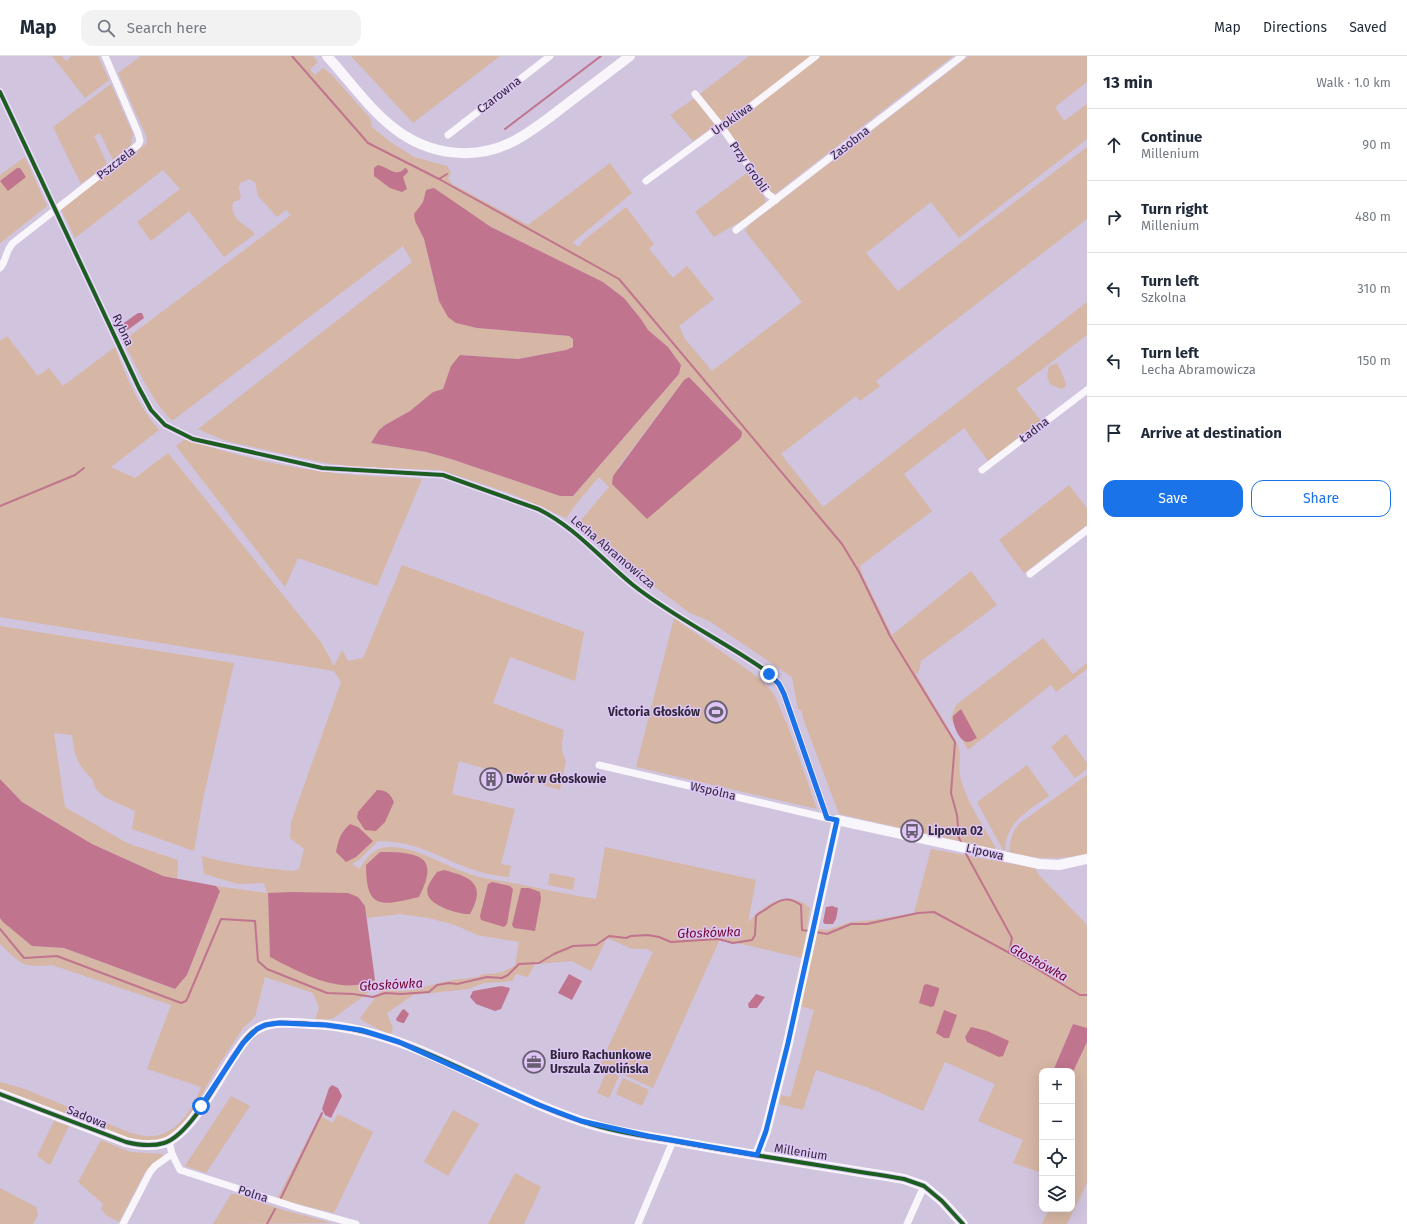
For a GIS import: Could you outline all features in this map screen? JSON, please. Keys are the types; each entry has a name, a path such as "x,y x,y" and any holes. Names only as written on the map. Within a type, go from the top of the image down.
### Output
{"street":[{"name":"Pszczela","path":"55,210 134,150 140,141 105,56"},
{"path":"327,56 376,111 395,129 432,149 467,153 500,147 527,133 630,56"},
{"name":"Czarowna","path":"448,134 550,56"},
{"name":"Urokliwa","path":"646,181 721,126 733,120 816,56"},
{"name":"Zasobna","path":"736,230 962,56"},
{"name":"Rybna","path":"0,92 139,388 151,410 165,425 193,439 322,468"},
{"name":"Przy Grobli","path":"695,94 721,126 768,194 776,200"},
{"path":"0,268 5,262 8,248 55,210"},
{"name":"Ładna","path":"982,470 1087,390"},
{"name":"Lecha Abramowicza","path":"322,468 443,475 538,509 568,526 634,585 673,612 754,662 779,684 832,819"},
{"path":"1030,574 1087,530"},
{"name":"Wspólna","path":"599,765 832,819"},
{"path":"757,1155 768,1124 811,939 832,819"},
{"name":"Lipowa","path":"832,819 1039,864 1059,865 1087,859"},
{"name":"Millenium","path":"169,1141 189,1124 249,1035 265,1025 287,1023 340,1026 370,1032 425,1053 539,1105 581,1121 673,1141 904,1179 924,1186 942,1201 963,1224"},
{"name":"Sadowa","path":"0,1094 126,1142 149,1146 169,1141"},
{"name":"Polna","path":"169,1141 172,1154 180,1170 298,1208 356,1224"},
{"path":"638,1224 673,1141"},
{"path":"123,1224 150,1172 155,1166 172,1154"},
{"path":"907,1224 924,1186"}],"shaded area":[{"path":"52,56 62,56 66,61 72,56 98,56 109,80 85,98"},
{"path":"141,56 313,56 318,62 310,69 315,75 323,68 330,73 370,118 372,127 389,141 414,157 447,166 451,173 448,178 452,184 528,225 610,163 632,193 572,243 579,247 583,241 626,207 654,244 649,249 673,278 687,266 714,299 679,326 685,339 712,371 802,302 745,231 749,225 969,56 1087,56 1087,82 1055,107 1064,121 1087,104 1087,139 959,238 931,202 866,253 898,291 1087,147 1087,219 876,381 880,386 860,401 856,396 781,454 823,507 1087,302 1087,335 1016,389 1041,421 988,461 964,428 904,474 932,511 860,566 862,574 892,635 971,571 997,605 921,661 919,671 916,674 958,745 960,754 960,775 965,793 996,848 994,849 839,814 803,718 802,711 798,709 792,677 709,621 690,613 598,545 579,526 582,519 609,487 599,477 566,518 512,494 440,470 357,467 325,463 226,441 198,429 412,262 403,246 172,421 157,403 139,373 123,341 291,215 286,210 277,217 258,196 255,182 249,179 240,183 239,188 241,197 239,200 233,202 233,209 236,218 255,234 224,257 189,211 151,241 137,222 180,189 163,170 75,238 61,209 146,144 147,138 118,73","holes":["426,190 456,204 491,227 603,282 624,298 648,330 668,347 681,365 679,374 573,496 560,496 426,452 371,443 379,430 385,425 410,411 433,392 443,389 460,355 518,359 566,350 573,347 573,339 569,336 477,328 456,323 439,301 424,239 415,221 418,208 423,202","689,377 742,432 740,439 734,444 617,469 684,380"]},
{"path":"351,56 500,56 413,123"},
{"path":"749,56 811,56 724,123 721,122 700,95"},
{"path":"820,56 953,56 775,194 771,192 727,131 727,127"},
{"path":"111,84 133,134 131,145 113,160 100,133 94,136 107,164 81,184 53,127"},
{"path":"695,98 714,124 713,127 693,141 670,115"},
{"path":"25,157 47,206 0,243 0,175"},
{"path":"378,165 395,172 402,171 405,168 407,169 408,172 403,177 407,189 402,192 390,188 374,176 374,168"},
{"path":"17,168 20,168 26,177 8,191 0,181"},
{"path":"748,172 765,198 766,202 763,208 714,237 695,212"},
{"path":"434,188 491,227 603,282 624,298 648,330 668,347 681,365 679,374 573,496 560,496 426,452 371,443 379,430 385,425 410,411 433,392 443,389 451,366 460,355 518,359 566,350 573,347 573,339 569,336 477,328 456,323 448,317 439,301 424,239 415,221 414,214 423,202 426,190"},
{"path":"138,313 142,313 144,318 125,332 122,331 120,327 121,325"},
{"path":"7,336 38,376 49,368 63,386 115,347 133,391 159,430 111,467 135,478 168,453 321,642 334,666 342,650 348,661 363,658 402,565 584,632 575,681 510,657 493,703 564,730 562,750 566,761 560,790 459,761 452,794 515,809 501,864 511,866 509,877 491,875 467,868 420,848 393,842 378,841 359,860 352,864 360,869 365,860 375,851 385,847 401,848 422,854 463,872 479,877 596,899 605,847 756,880 748,922 769,904 785,899 793,899 801,902 810,908 802,958 720,939 653,1088 600,1064 653,952 646,949 632,949 607,938 591,971 572,961 535,964 528,977 516,974 512,981 484,983 468,989 413,995 387,1013 393,1029 390,1035 360,1018 382,989 400,991 412,990 452,980 478,977 482,974 503,971 515,965 519,942 477,935 455,925 429,918 400,914 367,918 365,906 358,897 268,894 271,957 309,975 335,984 362,984 375,980 376,985 372,990 332,1019 315,1020 319,1008 313,993 265,977 255,1017 243,1028 215,1071 191,1114 182,1126 170,1136 157,1141 131,1140 0,1090 0,1082 25,1089 128,1132 144,1136 155,1136 167,1132 174,1128 186,1116 195,1102 201,1087 147,1069 171,1005 52,965 34,966 23,963 0,944 0,918 32,946 64,948 175,989 187,975 220,891 216,886 267,893 264,883 238,884 204,874 202,856 225,862 258,867 293,871 299,869 304,849 290,838 291,822 341,682 334,671 0,617 0,341"},
{"path":"1057,363 1066,383 1066,386 1061,389 1050,384 1047,376 1049,366"},
{"path":"689,377 742,432 741,436 740,439 647,519 612,484 613,476 684,380"},
{"path":"186,439 227,452 313,470 355,475 422,479 377,586 298,558 285,587 176,446"},
{"path":"1069,485 1087,508 1087,525 1024,573 999,540"},
{"name":"Victoria Głosków","path":"674,618 759,678 774,694 789,729 817,809 636,767"},
{"path":"0,626 234,663 203,799 194,851 132,829 135,811 109,799 98,791 94,786 93,780 80,765 74,749 72,735 54,733 65,807 127,843 178,860 177,878 163,876 92,844 22,802 0,779"},
{"path":"1043,638 1073,674 1087,663 1087,669 1056,692 1051,685 968,750 951,718 956,705"},
{"path":"961,709 977,738 969,742 965,741 959,736 953,719 953,716"},
{"path":"1066,734 1087,763 1087,769 1075,778 1051,747"},
{"path":"1027,765 1049,796 1033,806 1014,824 1006,840 1005,850 1003,850 977,802"},
{"path":"1087,775 1087,854 1048,858 1009,852 1012,836 1020,823"},
{"path":"0,779 22,802 92,844 163,876 216,886 220,891 187,975 175,989 64,948 32,946 3,922 0,918"},
{"path":"377,790 388,793 394,802 385,822 376,831 365,830 357,818 358,812"},
{"path":"350,824 358,827 373,841 356,857 346,862 336,852 340,836"},
{"path":"931,849 1035,868 1039,875 1087,925 1087,1028 1073,1024 1054,1068 1039,1068 1039,1172 1013,1163 1023,1140 978,1121 995,1084 945,1062 923,1111 869,1088 816,1070 803,1110 779,1104 781,1095 790,1097 791,1095 814,1010 800,1006 818,929 827,930 851,922 914,913"},
{"path":"380,852 414,855 425,862 427,867 427,875 419,897 386,903 379,902 373,898 369,891 366,865"},
{"path":"444,870 469,879 474,883 477,895 475,904 470,914 446,909 434,903 430,899 427,889 437,872"},
{"path":"550,873 575,878 573,890 548,885"},
{"path":"492,882 510,886 513,889 507,924 504,927 481,920 480,916 488,884"},
{"path":"521,888 529,888 540,892 541,899 535,931 514,928 512,925"},
{"path":"268,893 348,893 358,897 365,906 375,980 362,984 335,984 308,976 270,957"},
{"path":"832,906 838,908 836,919 833,924 825,924 823,922 826,907"},
{"path":"569,974 582,981 572,1000 558,993"},
{"path":"927,984 939,988 934,1006 931,1007 919,1003 924,985"},
{"path":"501,986 510,988 501,1009 495,1011 476,1004 470,997 473,991"},
{"path":"756,994 765,997 757,1008 749,1008 748,1004"},
{"path":"404,1009 409,1014 404,1023 402,1023 396,1019"},
{"path":"944,1010 957,1015 949,1038 944,1038 936,1033"},
{"path":"1073,1024 1087,1028 1087,1042 1075,1068 1054,1068"},
{"path":"971,1027 987,1031 1009,1041 1003,1056 999,1057 967,1042 965,1037"},
{"path":"1087,1042 1087,1183 1075,1208 1075,1068"},
{"path":"607,1071 619,1076 609,1098 597,1093"},
{"path":"623,1078 649,1090 642,1106 616,1094"},
{"path":"332,1085 338,1088 342,1096 331,1118 325,1115 322,1109 329,1088"},
{"path":"231,1096 250,1106 206,1173 185,1166"},
{"path":"453,1110 479,1124 448,1176 424,1162"},
{"path":"338,1114 373,1132 334,1213 277,1199 320,1115 332,1123"},
{"path":"54,1121 69,1126 50,1165 37,1156"},
{"path":"101,1140 130,1152 163,1154 162,1158 145,1172 119,1222 107,1216 101,1209 103,1204 78,1182"},
{"path":"515,1173 541,1187 524,1224 488,1224"},
{"path":"0,1188 36,1207 38,1215 33,1224 0,1224"},
{"path":"231,1194 237,1194 280,1209 332,1223 213,1224"},
{"path":"1048,1212 1073,1212 1067,1224 1042,1224"}],"waterway":[{"path":"292,56 368,143 439,179 619,279 842,544 859,572 890,636 955,742 951,793 957,815 959,838 962,844"},
{"path":"505,129 601,56"},
{"path":"439,179 447,174"},
{"path":"0,506 75,475 84,468"},
{"path":"965,852 1012,938 1009,953"},
{"name":"Głoskówka","path":"0,929 24,958 57,956 181,1003 186,1001 188,997 221,919 255,921 258,961 267,969 327,993 353,994 373,997 385,993 401,994 429,992 437,985 449,983 457,984 487,977 502,978 508,975 519,964 539,963 554,954 573,946 596,945 609,936 626,938 631,936 648,935 659,937 671,942 718,939 733,943 752,940 755,935 756,916 781,900 792,900 801,905 802,930 809,931"},
{"name":"Głoskówka","path":"816,932 827,934 851,924 867,924 918,913 934,912 1024,961 1080,995 1087,995"},
{"path":"281,1198 322,1113"},
{"path":"267,1224 275,1209"}],"cycle path":[{"path":"0,92 139,388 151,410 165,425 193,439 322,468 443,475 538,509 551,516 576,534 621,575 649,597 769,673 779,684 784,694 827,818"},
{"path":"0,1094 126,1142 154,1145 164,1143 174,1138 184,1129 203,1106 233,1057 248,1037 259,1028 265,1025 284,1023 346,1028 381,1036 415,1048 547,1108 581,1121 608,1129 718,1149 904,1179 924,1186 942,1201 963,1224"}],"place":[{"name":"Victoria Głosków","path":"716,712"},
{"name":"Dwór w Głoskowie","path":"491,779"},
{"name":"Lipowa 02","path":"912,831"},
{"name":"Biuro Rachunkowe Urszula Zwolińska","path":"534,1062"}],"route":[{"path":"201,1106 243,1043 257,1029 265,1025 279,1023 340,1026 370,1032 399,1042 539,1105 593,1125 757,1155 766,1131 788,1043 837,820 827,818 784,694 779,684 769,674"}]}
